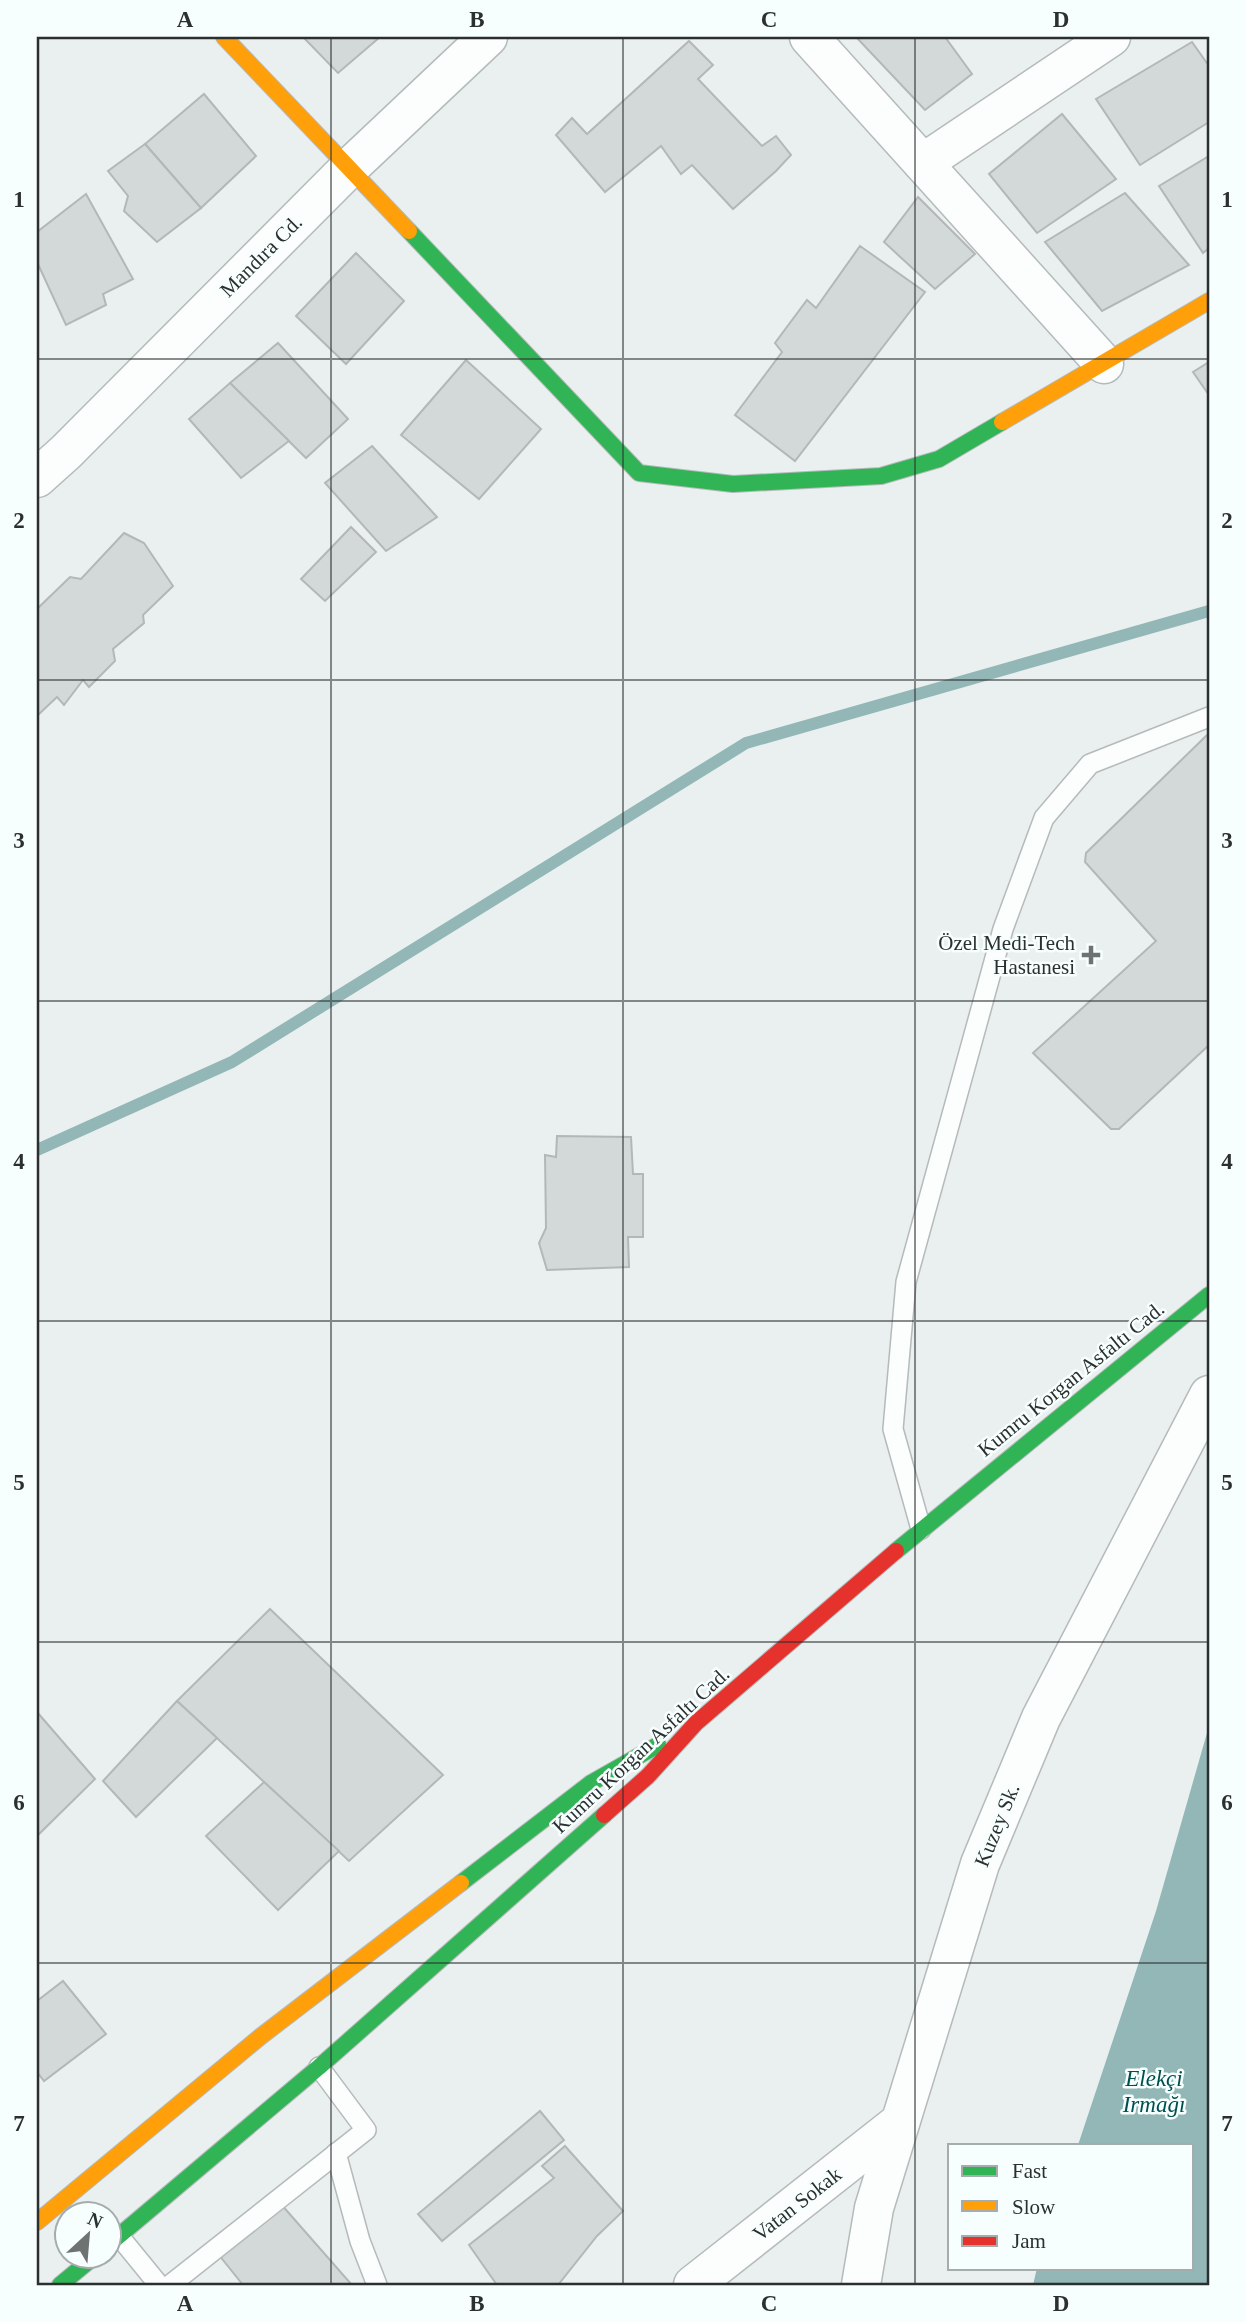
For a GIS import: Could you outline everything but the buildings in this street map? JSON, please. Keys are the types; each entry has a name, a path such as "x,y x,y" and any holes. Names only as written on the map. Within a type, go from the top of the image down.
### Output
{"main road":[{"path":"224,37 639,473 733,484 881,476 939,459 1209,301"},
{"name":"Kumru Korgan Asfaltı Cad.","path":"122,2233 319,2067 648,1776 696,1723 921,1529 1209,1295"},
{"path":"37,2222 260,2037 591,1783 696,1723"},
{"path":"60,2285 78,2270"}],"street":[{"name":"Mandıra Cd.","path":"37,478 348,169 488,37"},
{"path":"809,37 1104,364"},
{"path":"923,163 1111,37"},
{"name":"Kuzey Sk.","path":"861,2285 874,2208 981,1864 1041,1718 1209,1395"},
{"name":"Vatan Sokak","path":"694,2285 900,2122"}],"lane":[{"path":"921,1529 893,1429 906,1282 1003,929 1044,818 1090,764 1209,717"},
{"path":"170,2285 366,2130 319,2067"},
{"path":"336,2153 360,2241 377,2285"},
{"path":"122,2248 159,2285"}],"water":[{"name":"Elekçi Irmağı","path":"1209,1726 1209,2285 1033,2285 1037,2270 1194,2270 1194,2144 1078,2144 1156,1911"}],"waterway":[{"path":"37,1150 232,1062 746,743 1209,611"}],"traffic: fast":[{"path":"409,231 639,473 733,484 881,476 939,459 1002,422"},
{"path":"896,1551 1209,1295"},
{"path":"461,1883 591,1783 658,1745"},
{"path":"122,2233 319,2067 604,1815"},
{"path":"60,2285 78,2270"}],"traffic: slow":[{"path":"224,37 409,231"},
{"path":"1002,422 1209,301"},
{"path":"37,2222 260,2037 461,1883"}],"traffic: jam":[{"path":"604,1815 648,1776 696,1723 896,1551"}],"place":[{"name":"Özel Medi-Tech Hastanesi","path":"1091,955"}]}
